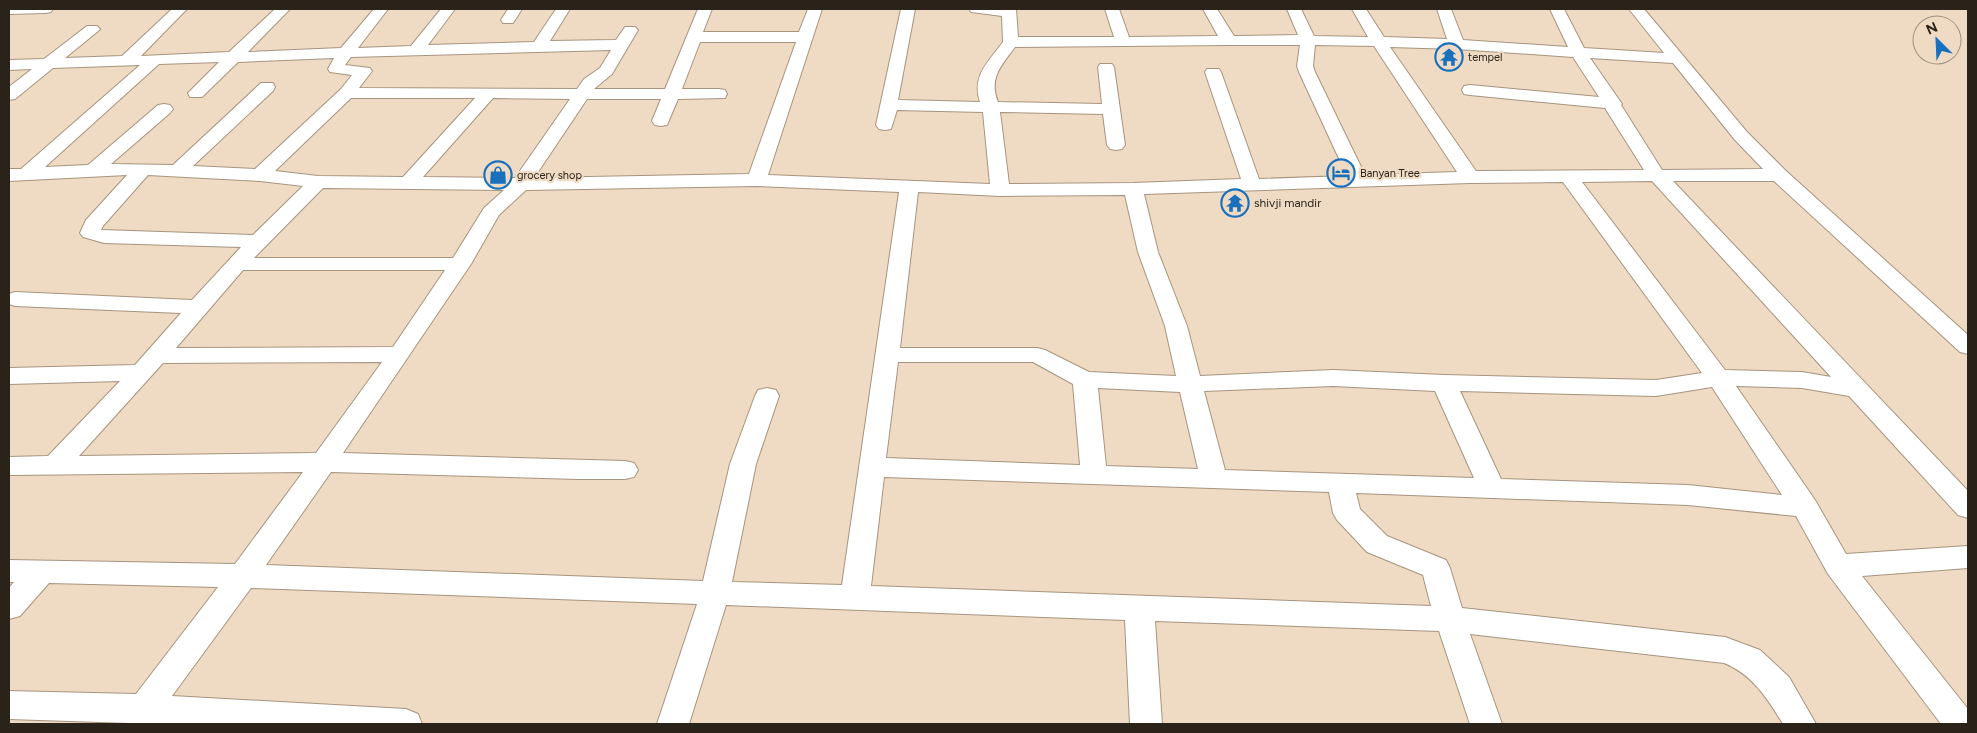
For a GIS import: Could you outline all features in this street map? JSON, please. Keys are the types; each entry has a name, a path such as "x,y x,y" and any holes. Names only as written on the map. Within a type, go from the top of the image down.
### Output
{"street":[{"path":"14,12 46,9"},
{"path":"127,60 180,9"},
{"path":"196,93 283,9"},
{"path":"260,175 347,93 364,71 336,69 338,63 382,9"},
{"path":"416,50 448,9"},
{"path":"540,46 563,9"},
{"path":"661,121 705,9"},
{"path":"758,180 815,9"},
{"path":"885,125 908,9"},
{"path":"976,9 1009,10 1010,42 989,71 985,91 991,107 1000,190"},
{"path":"1112,9 1123,42"},
{"path":"1210,9 1229,41"},
{"path":"1294,9 1308,40 1305,66 1307,72 1358,180"},
{"path":"1359,9 1470,178"},
{"path":"1444,9 1457,44"},
{"path":"1557,9 1579,52 1656,175 1968,508"},
{"path":"1636,9 1741,136 1779,175 1968,346"},
{"path":"9,95 92,29"},
{"path":"694,37 806,37"},
{"path":"9,65 49,62 540,46 625,38 606,71 590,82 521,184 491,212 460,264 400,354 243,576 144,709"},
{"path":"1010,42 1308,40 1457,44 1678,59"},
{"path":"17,174 156,60"},
{"path":"1106,67 1116,145"},
{"path":"1213,72 1252,185"},
{"path":"178,170 267,87"},
{"path":"1470,90 1613,104"},
{"path":"347,93 719,94"},
{"path":"408,183 488,94"},
{"path":"889,104 1111,109"},
{"path":"93,170 164,109"},
{"path":"17,174 143,169 260,175 318,182 521,184 758,180 909,188 1000,190 1133,189 1358,180 1568,176 1779,175"},
{"path":"143,169 93,224 90,233 104,238 258,241"},
{"path":"1568,176 1718,378 1805,507 1838,566 1960,724"},
{"path":"54,466 157,356 198,307 258,241 318,182"},
{"path":"855,597 909,188"},
{"path":"1133,189 1148,252 1176,326 1214,480"},
{"path":"237,264 460,264"},
{"path":"15,299 198,307"},
{"path":"157,356 400,354"},
{"path":"887,355 1037,355 1085,380 1190,384 1333,378 1444,383 1656,388 1718,378 1802,380 1855,389"},
{"path":"9,376 140,373"},
{"path":"1085,380 1094,475"},
{"path":"1444,383 1492,489"},
{"path":"674,724 715,593 743,464 767,396"},
{"path":"9,466 324,462 625,470"},
{"path":"872,467 1688,495 1805,507"},
{"path":"1341,484 1348,513 1377,544 1436,568 1450,619 1486,724"},
{"path":"1838,566 1968,557"},
{"path":"9,571 243,576 1450,619 1725,650 1749,659 1778,687 1800,724"},
{"path":"9,606 41,573"},
{"path":"1139,608 1146,724"},
{"path":"9,705 144,709 406,724"}],"place":[{"name":"tempel","path":"1449,57"},
{"name":"Banyan Tree","path":"1341,173"},
{"name":"grocery shop","path":"498,175"},
{"name":"shivji mandir","path":"1235,203"}]}
